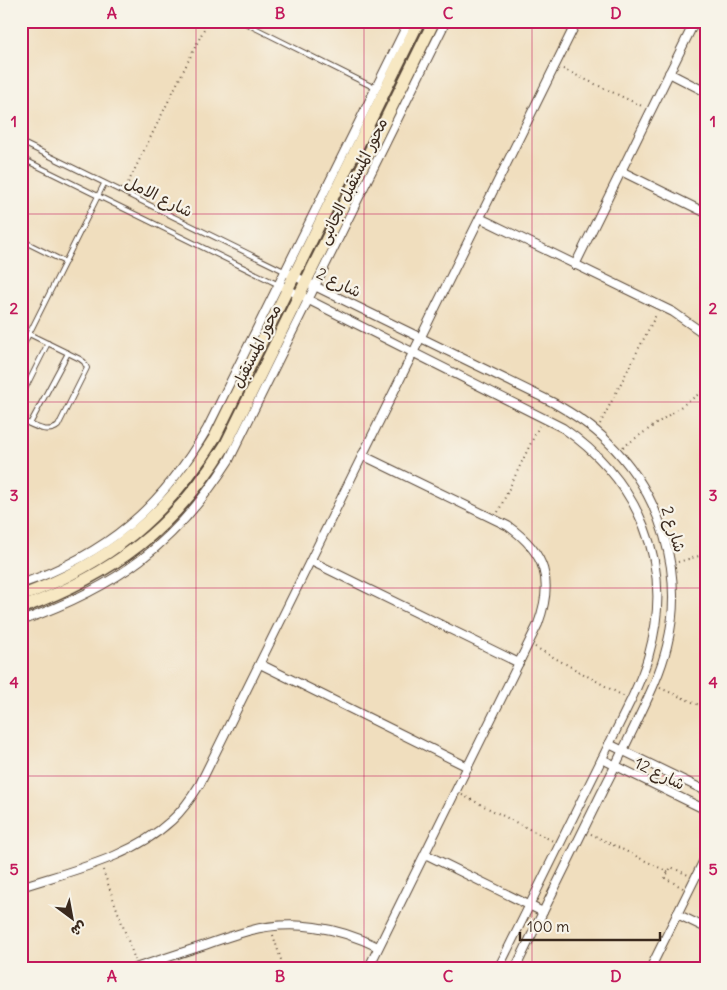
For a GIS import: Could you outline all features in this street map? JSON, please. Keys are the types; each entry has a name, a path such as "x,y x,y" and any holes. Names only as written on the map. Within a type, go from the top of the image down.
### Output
{"street":[{"path":"380,90 409,21"},
{"name":"محور المستقبل","path":"21,596 53,584 102,557 146,524 178,490 201,461 216,437 283,287 380,90 420,21"},
{"name":"محور المستقبل","path":"21,608 52,597 99,573 142,544 180,508 197,488 226,444 311,284 434,21"},
{"name":"محور المستقبل الجانبى","path":"311,284 446,21"},
{"path":"21,887 136,846 155,834 188,803 200,784 260,664 577,21"},
{"path":"575,265 695,21"},
{"path":"669,73 706,92"},
{"path":"621,171 706,213"},
{"path":"480,218 660,305 706,335"},
{"name":"شارع 2","path":"290,274 575,415 596,431 617,451 638,479 652,504 666,543 671,564 673,605 671,626 661,666 623,750 515,969"},
{"path":"21,584 62,568 88,555 112,539 135,521 176,478 208,430 283,287"},
{"name":"شارع 2","path":"283,287 544,417 580,440 612,470 636,506 651,547 657,590 656,619 649,655 631,700 610,744 498,969"},
{"path":"21,621 61,607 118,577 150,552 192,513 230,460 304,297"},
{"path":"362,455 508,526 524,537 536,552 543,569 547,587 545,606 528,644 368,969"},
{"path":"310,561 519,663"},
{"path":"260,664 468,766"},
{"name":"شارع 12","path":"610,744 706,791"},
{"name":"شارع 12","path":"602,759 706,810"},
{"path":"425,854 543,912"},
{"path":"650,969 706,856"},
{"path":"677,914 706,928"},
{"path":"134,968 249,931 270,927 295,925 326,928 356,936 378,947"}],"lane":[{"path":"241,21 380,90"},
{"name":"شارع الامل","path":"21,142 290,274"},
{"name":"شارع الامل","path":"21,158 283,287"},
{"path":"21,350 104,184"},
{"path":"21,240 65,262"},
{"path":"21,420 50,431 58,426 86,371 84,362 29,334"},
{"path":"21,398 48,343"},
{"path":"30,424 68,353"}],"path":[{"path":"123,193 208,21"},
{"path":"556,65 651,110"},
{"path":"596,431 660,305"},
{"path":"697,328 706,311"},
{"path":"617,451 706,389"},
{"path":"494,519 544,417"},
{"path":"671,564 706,554"},
{"path":"528,644 631,700"},
{"path":"654,685 706,708"},
{"path":"456,792 560,844"},
{"path":"583,830 668,872"},
{"path":"100,860 134,968"},
{"path":"689,891 665,880 668,872 672,868 695,878"},
{"path":"270,927 284,969"}]}
